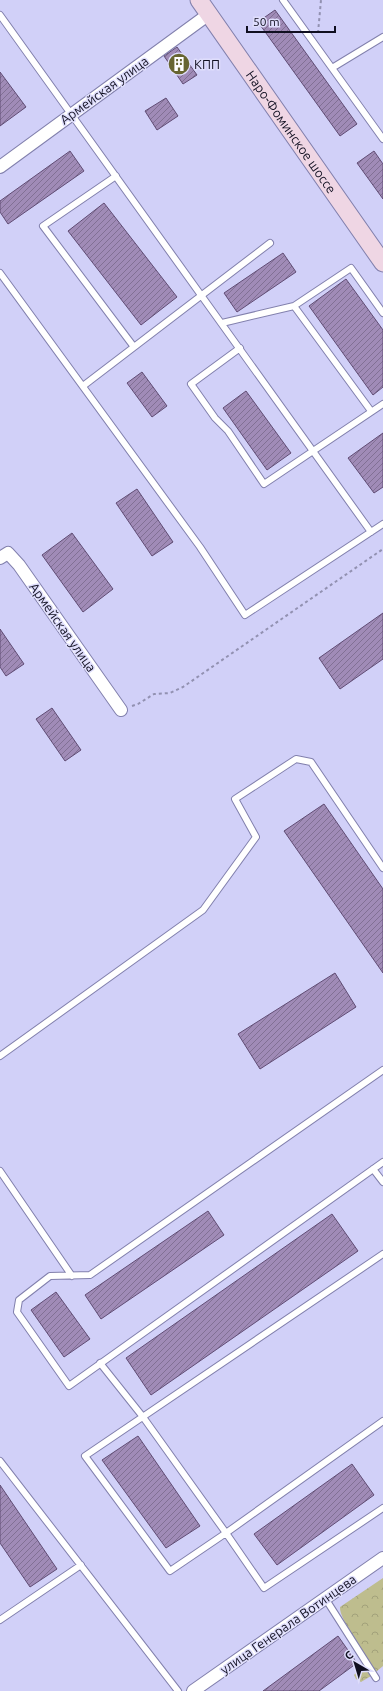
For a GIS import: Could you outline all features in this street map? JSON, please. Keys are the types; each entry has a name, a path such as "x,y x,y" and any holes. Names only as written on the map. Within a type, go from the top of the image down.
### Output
{"main road":[{"name":"Наро-Фоминское шоссе","path":"199,0 383,263"}],"street":[{"name":"Армейская улица","path":"2,163 209,14"},
{"name":"Армейская улица","path":"0,558 8,553 19,565 121,710"},
{"name":"улица Генерала Вотинцева","path":"193,1691 383,1558"}],"lane":[{"path":"283,0 383,139"},
{"path":"0,14 371,532"},
{"path":"332,68 383,37"},
{"path":"116,176 43,226 134,347"},
{"path":"83,386 270,242"},
{"path":"222,323 294,306 351,268 383,313"},
{"path":"0,273 200,547 245,615 383,524"},
{"path":"294,306 371,411"},
{"path":"240,348 192,384 215,418 228,431 264,484 383,404"},
{"path":"0,1056 203,910 256,837 235,799 296,759 311,762 383,868"},
{"path":"383,1070 90,1275 50,1276 19,1300 17,1312 69,1386 383,1162"},
{"path":"373,1169 383,1182"},
{"path":"0,1171 72,1276"},
{"path":"383,1254 85,1456 170,1571 383,1422"},
{"path":"100,1363 143,1417 226,1532 264,1588 324,1550 383,1508"},
{"path":"0,1461 178,1691"},
{"path":"0,1620 81,1565"},
{"path":"325,1598 376,1678"}],"path":[{"path":"316,46 321,0"},
{"path":"121,710 138,704 154,694 170,694 183,687 383,549"}],"green space":[{"path":"383,1578 383,1666 361,1682 356,1679 354,1675 360,1669 363,1659 361,1652 344,1620 340,1607"}],"building":[{"path":"275,10 357,124 340,136 258,22"},
{"name":"КПП","path":"177,47 197,75 183,84 164,56"},
{"path":"0,72 26,107 0,126"},
{"path":"166,98 178,116 157,130 145,111"},
{"path":"70,151 84,171 8,224 0,212 0,201"},
{"path":"374,151 383,164 383,199 357,163"},
{"path":"104,203 177,297 141,325 68,231"},
{"path":"283,253 296,272 237,312 224,293"},
{"path":"346,279 383,330 383,387 373,395 309,306"},
{"path":"142,372 167,406 152,417 127,383"},
{"path":"246,391 291,453 267,470 223,408"},
{"path":"383,433 383,487 374,493 348,458"},
{"path":"137,489 173,542 152,556 116,503"},
{"path":"72,533 113,589 83,612 42,555"},
{"path":"383,613 383,659 340,689 319,658"},
{"path":"0,629 24,664 6,676 0,667"},
{"path":"52,708 81,750 65,761 36,719"},
{"path":"324,804 383,889 383,973 284,831"},
{"path":"335,973 356,1007 260,1069 238,1034"},
{"path":"208,1211 224,1235 101,1319 85,1295"},
{"path":"332,1214 358,1251 151,1395 126,1358"},
{"path":"56,1292 90,1339 64,1357 31,1310"},
{"path":"138,1436 200,1526 166,1548 102,1460"},
{"path":"352,1464 374,1495 277,1565 254,1534"},
{"path":"0,1485 57,1569 30,1587 0,1543"},
{"path":"338,1636 357,1663 319,1691 263,1691"}],"place":[{"name":"КПП","path":"179,64"}]}
